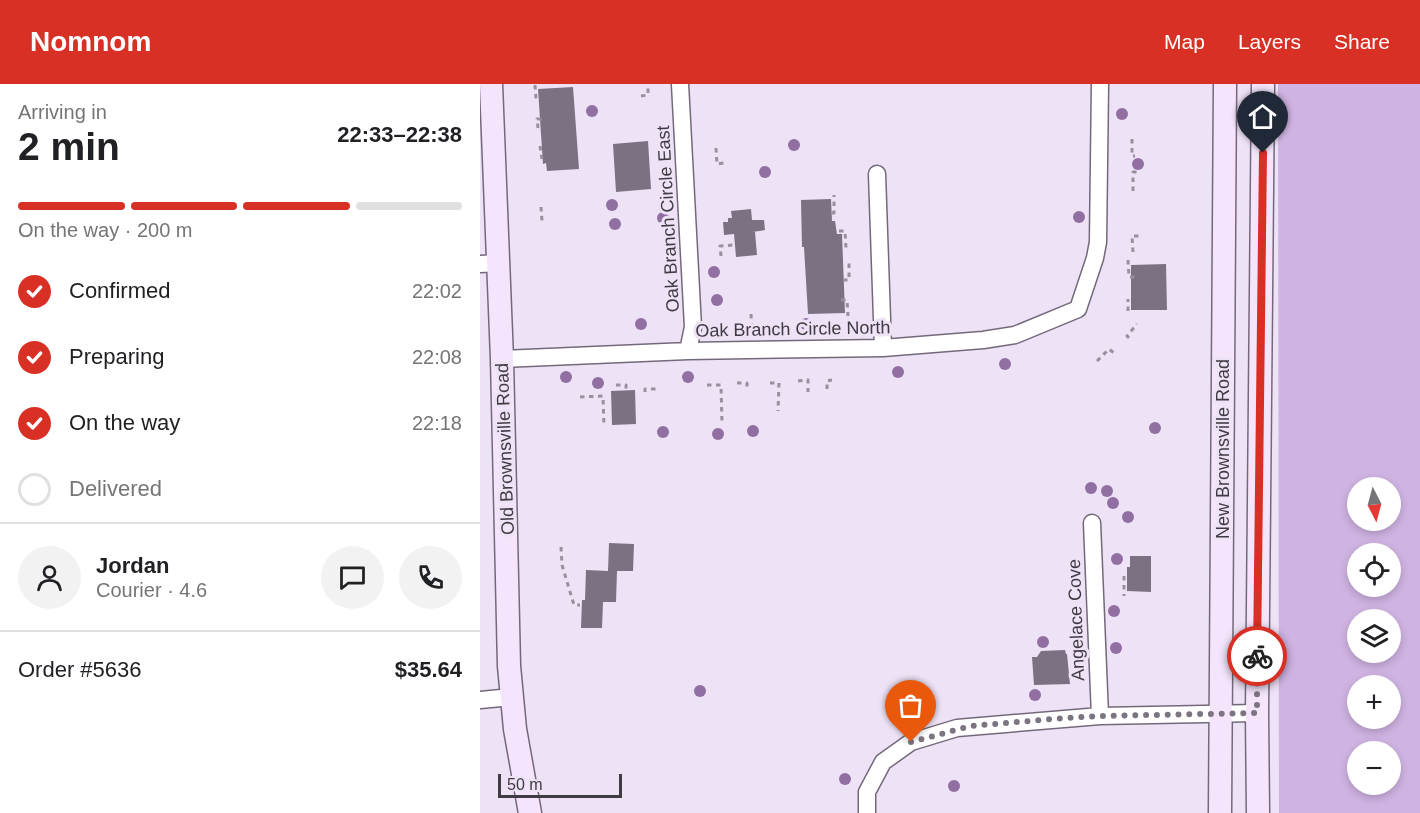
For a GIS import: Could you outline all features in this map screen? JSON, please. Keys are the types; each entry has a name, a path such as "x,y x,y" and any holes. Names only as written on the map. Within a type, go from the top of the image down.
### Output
{"main road":[{"name":"Old Brownsville Road","path":"491,84 489,264 502,358 511,697 530,813"},
{"name":"New Brownsville Road","path":"1220,813 1225,84"},
{"name":"New Brownsville Road","path":"1257,813 1263,84"}],"street":[{"name":"Oak Branch Circle East","path":"680,84 693,327 688,351"},
{"name":"Oak Branch Circle North","path":"502,358 688,351 883,348 984,340 1015,335 1078,309 1098,242 1101,84"},
{"path":"877,174 883,348"},
{"name":"Angelace Cove","path":"1092,523 1100,716"},
{"path":"480,700 511,697"},
{"path":"867,813 867,792 883,762 911,742 971,726 1100,716 1257,713"}],"path":[{"path":"641,96 648,95 648,84"},
{"path":"535,85 537,99"},
{"path":"538,128 537,119 544,119"},
{"path":"1132,139 1132,156 1135,156"},
{"path":"540,146 542,159"},
{"path":"716,147 717,164 723,163"},
{"path":"1133,191 1133,172 1138,172"},
{"path":"832,213 834,213 834,195"},
{"path":"542,207 542,221 544,221"},
{"path":"839,231 845,231 846,248"},
{"path":"1133,252 1132,236 1139,236"},
{"path":"721,256 720,246 734,246"},
{"path":"1128,260 1129,277 1135,277"},
{"path":"843,280 849,280 849,263"},
{"path":"1128,298 1128,311"},
{"path":"841,300 847,300 848,316"},
{"path":"751,314 753,335"},
{"path":"1129,338 1127,336 1137,324"},
{"path":"1097,361 1109,349 1114,353"},
{"path":"798,381 808,380 808,392"},
{"path":"827,389 827,381 832,380"},
{"path":"736,383 747,383 747,390"},
{"path":"770,384 778,383 778,411"},
{"path":"616,385 626,385 626,389"},
{"path":"707,385 721,385 722,423"},
{"path":"645,392 645,389 660,389"},
{"path":"580,397 603,396 604,426"},
{"path":"561,547 562,565 574,605 580,605"},
{"path":"1124,576 1124,596"}],"shaded area":[{"path":"1278,84 1420,84 1420,813 1279,813"}],"building":[{"path":"573,87 579,169 547,171 546,163 543,164 538,89"},
{"path":"648,141 651,189 616,192 613,144"},
{"path":"831,199 832,221 835,221 837,234 842,234 845,313 808,314 804,247 802,247 801,200"},
{"path":"751,209 752,220 764,220 765,230 753,232 755,232 757,255 736,257 734,234 724,235 723,222 728,222 728,218 732,218 731,211"},
{"path":"1166,264 1167,310 1131,310 1131,265"},
{"path":"635,390 636,424 612,425 611,391"},
{"path":"609,543 634,544 633,571 617,571 616,602 603,602 602,628 581,628 586,570 608,571"},
{"path":"1130,556 1151,556 1151,592 1127,591 1127,567 1130,567"},
{"path":"1065,650 1070,684 1034,685 1032,657 1037,657 1041,651"}],"way so far":[{"path":"911,742 957,728 1065,718 1257,713 1257,656"}],"route":[{"path":"1257,656 1263,153"}]}
